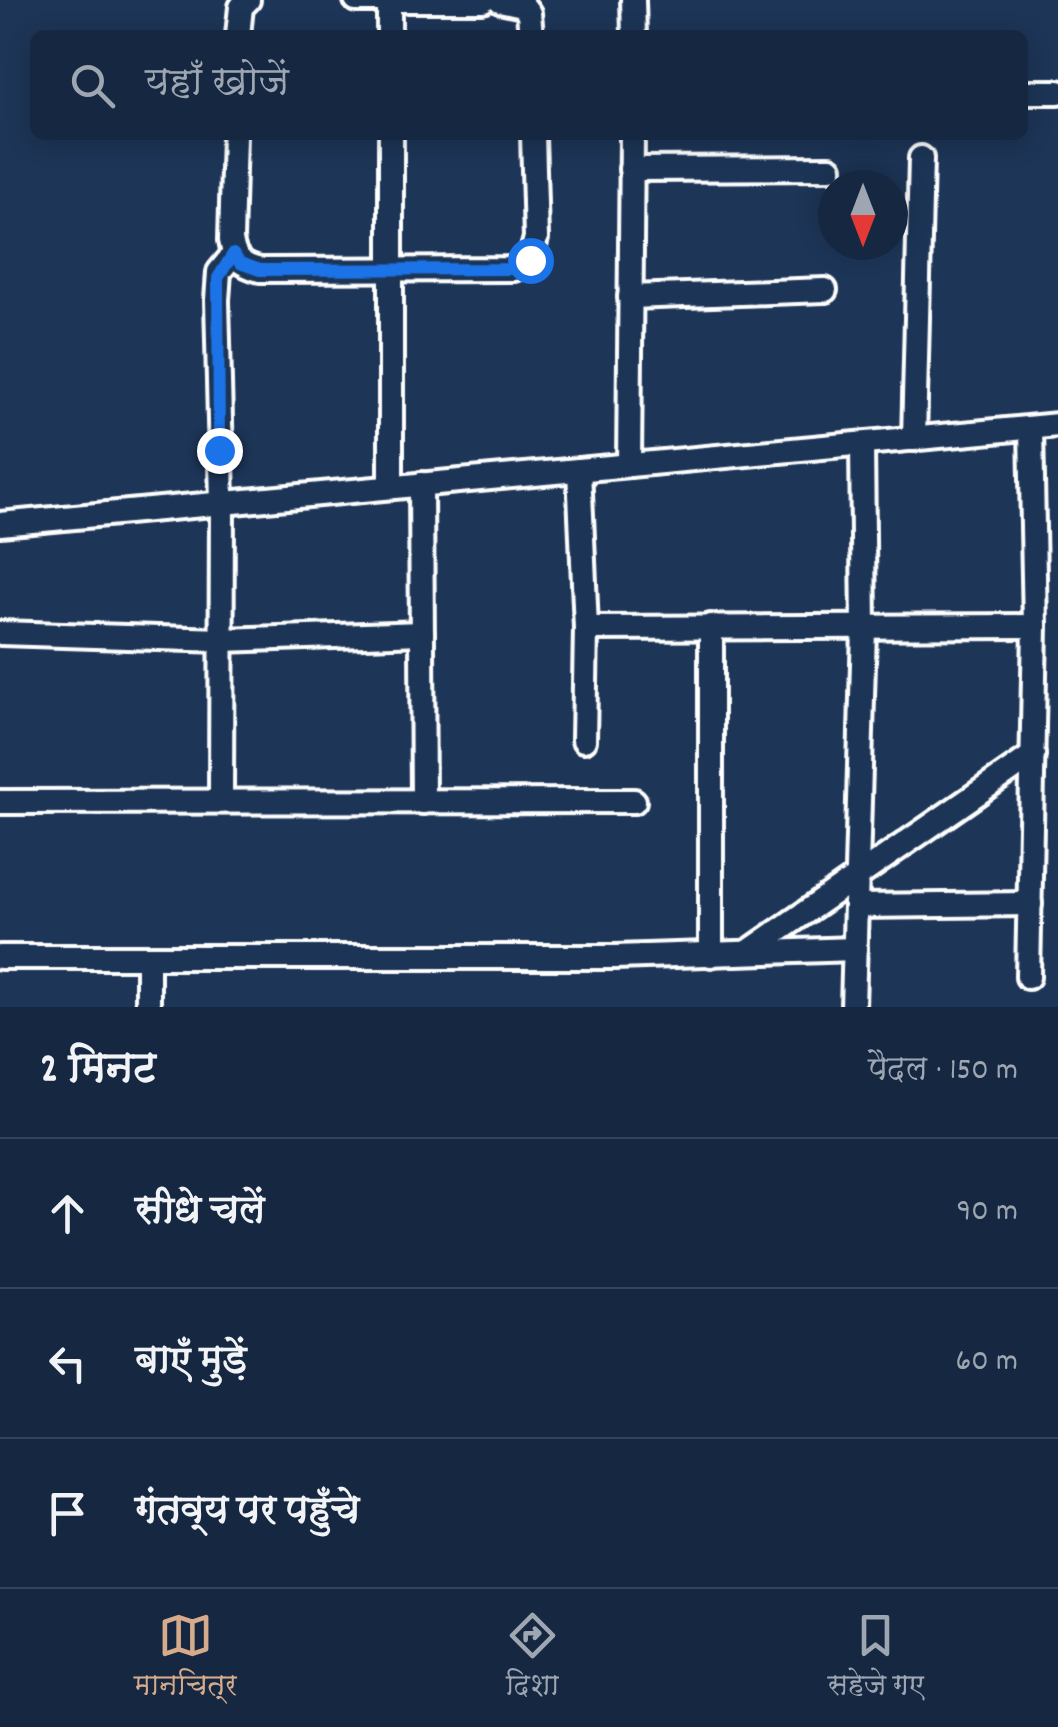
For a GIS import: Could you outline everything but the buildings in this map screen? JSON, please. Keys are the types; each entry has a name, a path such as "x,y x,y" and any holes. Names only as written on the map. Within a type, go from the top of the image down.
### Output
{"street":[{"path":"239,30 242,6 248,0"},
{"path":"356,0 479,0"},
{"path":"500,0 523,5 529,13 530,30"},
{"path":"633,0 634,30"},
{"path":"389,1 390,30"},
{"path":"1028,92 1058,92"},
{"path":"221,801 222,502 217,300 219,272 233,254 234,140"},
{"path":"390,487 391,140"},
{"path":"233,254 240,263 260,270 514,269 530,260 536,238 533,140"},
{"path":"629,465 632,140"},
{"path":"914,439 920,158"},
{"path":"631,169 830,168"},
{"path":"630,297 825,290"},
{"path":"0,524 1058,426"},
{"path":"1028,977 1035,626 1032,428"},
{"path":"853,1007 864,629 862,444"},
{"path":"579,470 586,628 584,740"},
{"path":"422,484 424,802"},
{"path":"711,626 711,955"},
{"path":"586,628 1035,626"},
{"path":"0,633 222,640 422,633"},
{"path":"747,953 1034,756"},
{"path":"0,802 634,801"},
{"path":"857,906 1030,904"},
{"path":"0,957 711,955 855,950"},
{"path":"148,958 148,1007"}],"route":[{"path":"219,450 218,278 233,254 240,263 260,270 514,269 530,260"}]}
